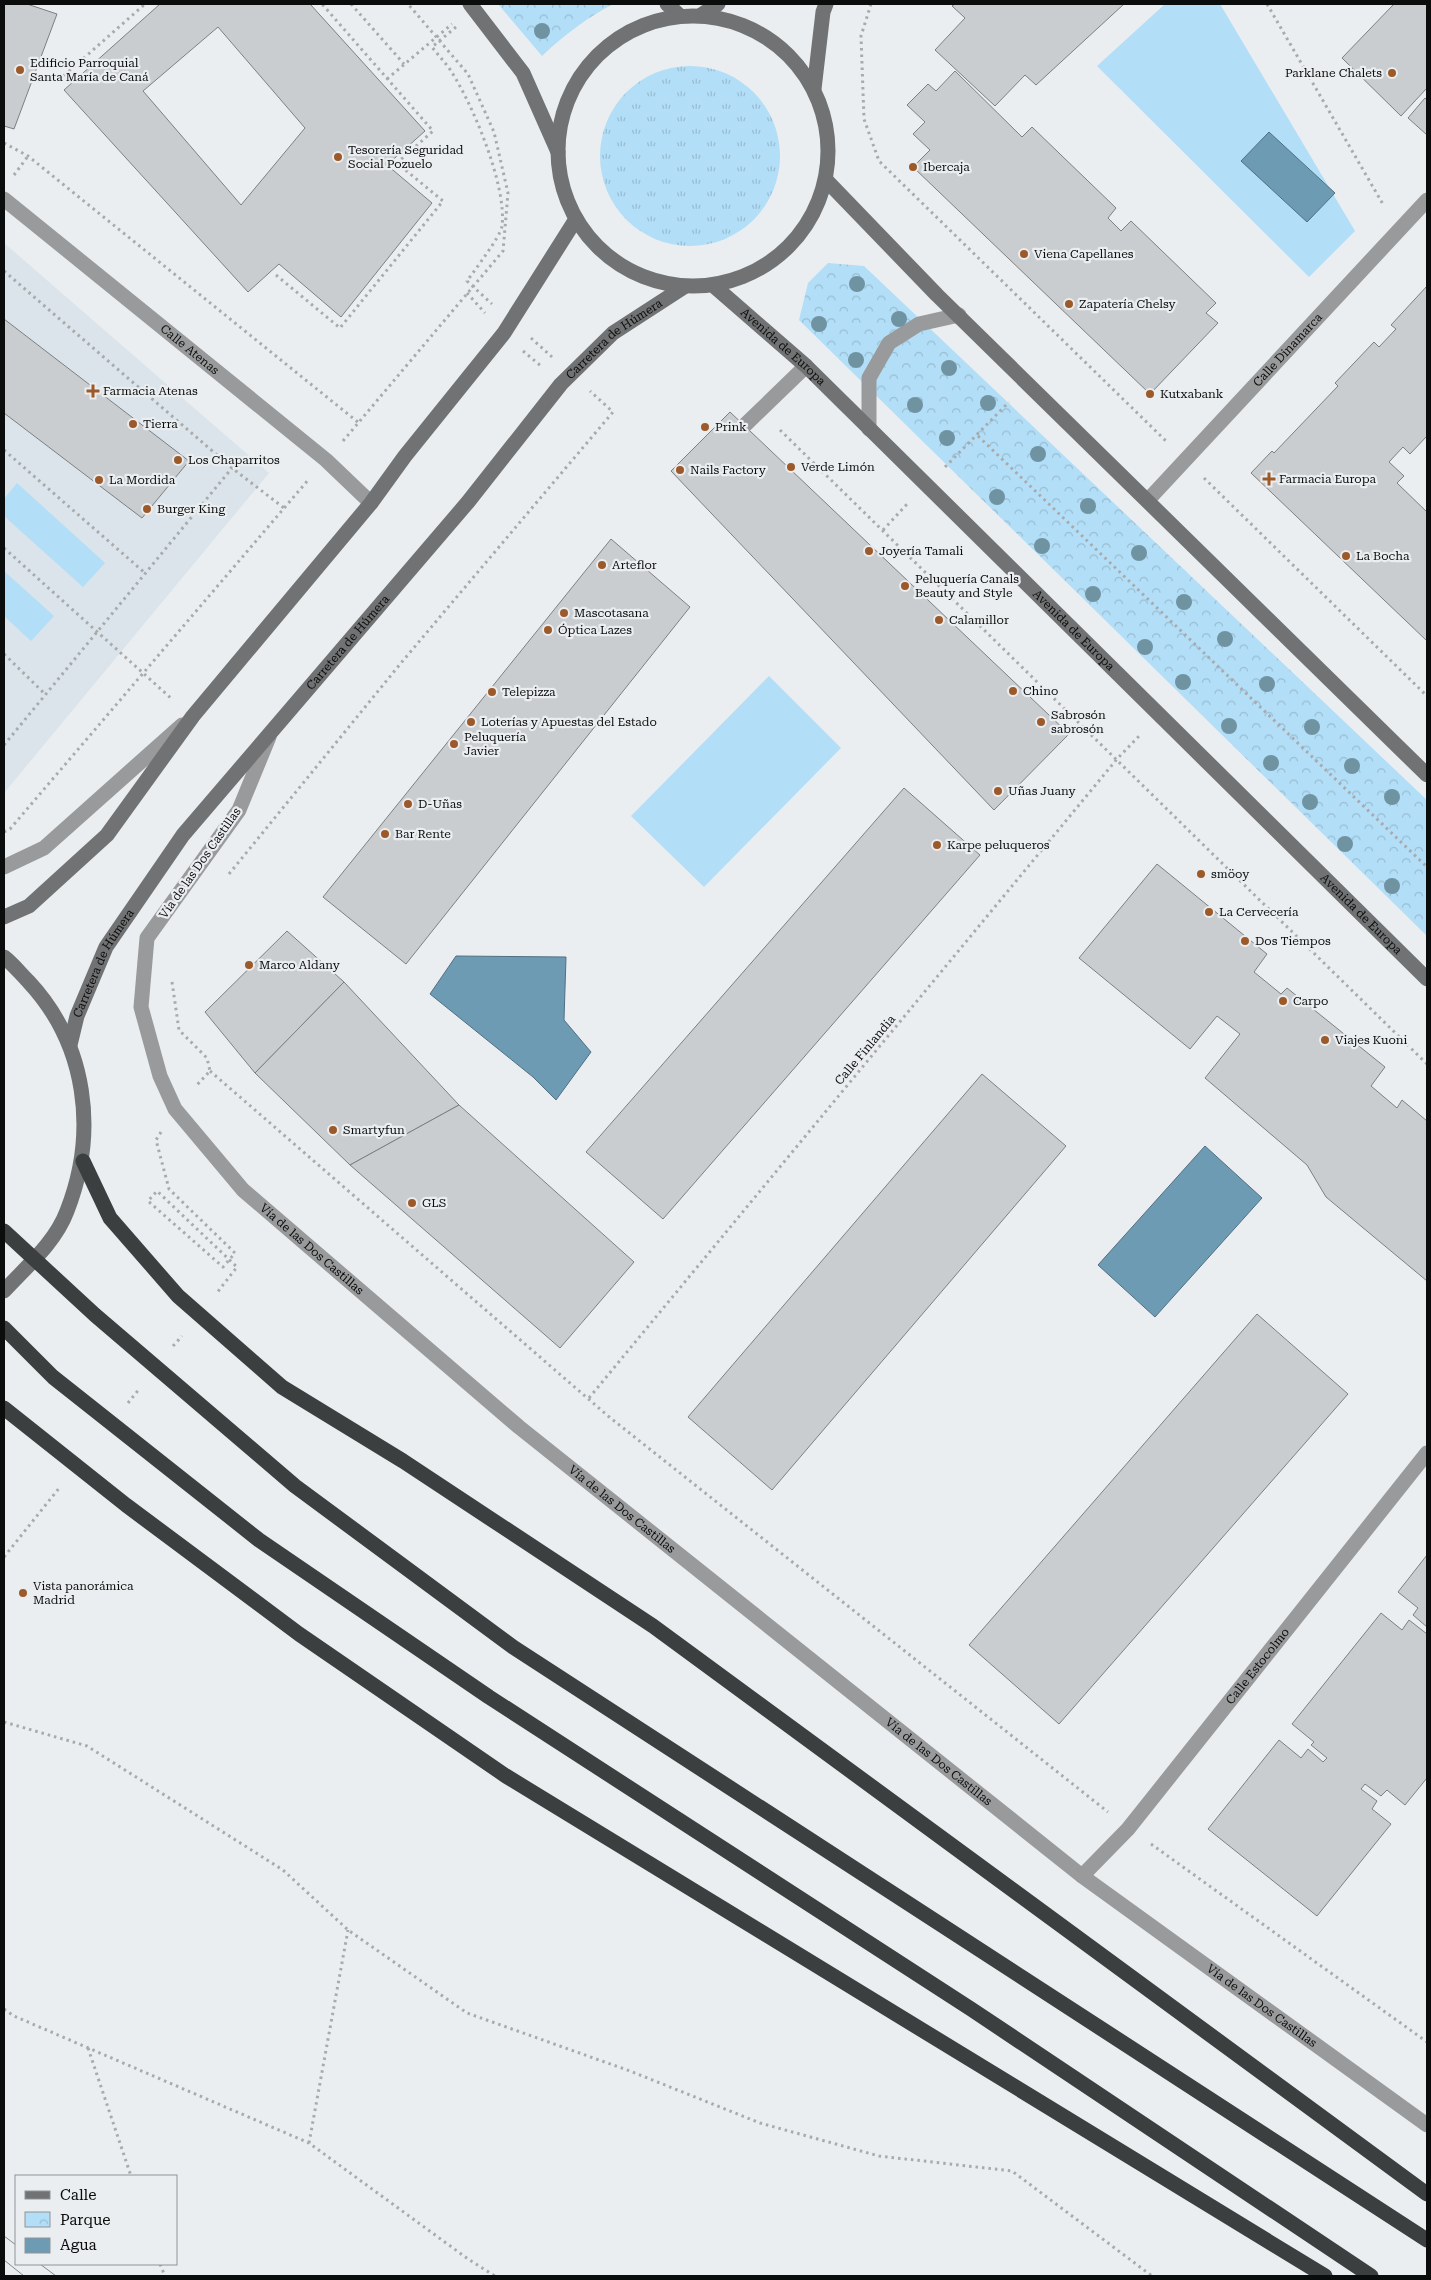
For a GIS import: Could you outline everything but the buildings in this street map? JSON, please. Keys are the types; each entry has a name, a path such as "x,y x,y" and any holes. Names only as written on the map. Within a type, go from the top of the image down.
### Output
{"highway":[{"path":"82,1161 110,1218 178,1296 282,1387 403,1461 653,1626 1427,2194"},
{"path":"4,1231 95,1315 295,1486 513,1647 1427,2240"},
{"path":"4,1328 54,1377 260,1540 489,1697 971,2009 1371,2276"},
{"path":"4,1408 126,1505 300,1634 506,1776 1325,2276"}],"street":[{"path":"667,4 680,16"},
{"path":"701,15 718,4"},
{"path":"814,89 823,12 826,4"},
{"path":"473,7 522,73 558,152"},
{"path":"701,15 746,26 786,51 814,89 828,133 826,180 812,218 787,251 753,274 714,286 684,287 641,277 604,253 576,219 562,186 558,152 564,112 580,76 607,46 641,26 680,16 701,15"},
{"path":"826,180 958,315 1427,774"},
{"name":"Calle Atenas","path":"4,199 326,460 371,503"},
{"name":"Calle Dinamarca","path":"1148,500 1427,200"},
{"path":"4,917 29,906 107,835 193,716 371,503 512,321 576,219"},
{"name":"Avenida de Europa","path":"714,286 806,366 1427,979"},
{"name":"Carretera de Húmera","path":"70,1045 77,1016 106,947 183,835 269,737 468,502 561,384 612,333 684,287"},
{"path":"870,429 869,378 888,343 919,324 958,315"},
{"path":"746,424 806,366"},
{"path":"4,866 44,848 193,716"},
{"name":"Vía de las Dos Castillas","path":"269,737 239,810 148,938 142,1007 160,1076 175,1110 243,1190 519,1427 1082,1876 1427,2125"},
{"path":"4,957 44,999 70,1045 84,1100 82,1161 67,1212 50,1243 4,1290"},
{"name":"Calle Estocolmo","path":"1082,1876 1128,1828 1427,1453"}],"path":[{"path":"59,80 145,4"},
{"path":"276,275 340,328 443,201 397,163 433,131 322,4"},
{"path":"351,4 404,64"},
{"path":"4,832 10,829 359,423 503,251 508,193 494,132 468,74 408,4"},
{"path":"871,4 861,36 864,119 879,160 1427,696"},
{"path":"1267,4 1398,230"},
{"path":"387,79 473,7"},
{"path":"225,879 394,671 613,412 467,281 502,228 502,211 489,152 451,71 432,47 473,7"},
{"path":"4,143 28,156 359,423"},
{"path":"405,149 408,153"},
{"path":"4,271 232,468 284,508"},
{"path":"883,530 926,485 978,436 1027,382"},
{"path":"760,410 1427,1064"},
{"path":"978,436 1427,867"},
{"path":"4,450 145,573"},
{"path":"4,745 232,468"},
{"path":"4,548 142,674 193,716"},
{"path":"4,654 46,694"},
{"name":"Calle Finlandia","path":"589,1398 1117,758 1159,716"},
{"path":"171,975 179,1030 207,1058 210,1071 608,1416 1128,1828 1427,2042"},
{"path":"210,1071 175,1110 156,1140 169,1190 234,1253 223,1267"},
{"path":"4,1722 87,1746 283,1870 348,1930 467,2013 630,2071 760,2123 879,2156 1012,2171 1152,2276"},
{"path":"308,2143 348,1930"},
{"path":"4,2009 14,2016 308,2143 468,2259 495,2276"},
{"path":"88,2048 131,2175"}],"shaded area":[{"path":"4,243 269,473 4,793"}],"green space":[{"path":"498,4 613,4 576,27 542,56"},
{"path":"1165,4 1220,4 1355,231 1309,277 1097,66"},
{"path":"690,66 724,73 747,87 759,99 769,114 776,130 780,156 773,190 759,213 747,225 732,235 716,242 690,246 656,239 633,225 621,213 611,198 604,182 600,156 607,122 621,99 633,87 648,77 664,70"},
{"path":"828,263 864,266 1427,800 1427,936 799,320 808,283"},
{"path":"17,483 105,563 83,587 4,516 4,499"},
{"path":"4,571 54,616 31,641 4,616"},
{"path":"769,676 841,748 704,887 631,816"}],"water":[{"path":"1269,132 1335,193 1307,222 1241,161"},
{"path":"456,956 566,957 564,1020 591,1052 556,1100 533,1077 430,994"},
{"path":"1205,1146 1262,1198 1155,1317 1098,1265"}],"tram line":[{"path":"4,2236 15,2244"},
{"path":"4,2260 24,2276"},
{"path":"41,2265 56,2276"}],"place":[{"name":"Edificio Parroquial Santa María de Caná","path":"20,70"},
{"name":"Parklane Chalets","path":"1392,73"},
{"name":"Tesorería Seguridad Social Pozuelo","path":"338,157"},
{"name":"Ibercaja","path":"913,167"},
{"name":"Viena Capellanes","path":"1024,254"},
{"name":"Zapatería Chelsy","path":"1069,304"},
{"name":"Farmacia Atenas","path":"93,391"},
{"name":"Kutxabank","path":"1150,394"},
{"name":"Tierra","path":"133,424"},
{"name":"Prink","path":"705,427"},
{"name":"Los Chaparritos","path":"178,460"},
{"name":"Verde Limón","path":"791,467"},
{"name":"Nails Factory","path":"680,470"},
{"name":"Farmacia Europa","path":"1269,479"},
{"name":"La Mordida","path":"99,480"},
{"name":"Burger King","path":"147,509"},
{"name":"Joyería Tamali","path":"869,551"},
{"name":"La Bocha","path":"1346,556"},
{"name":"Arteflor","path":"602,565"},
{"name":"Peluquería Canals Beauty and Style","path":"905,586"},
{"name":"Mascotasana","path":"564,613"},
{"name":"Calamillor","path":"939,620"},
{"name":"Óptica Lazes","path":"548,630"},
{"name":"Chino","path":"1013,691"},
{"name":"Telepizza","path":"492,692"},
{"name":"Loterías y Apuestas del Estado","path":"471,722"},
{"name":"Sabrosón sabrosón","path":"1041,722"},
{"name":"Peluquería Javier","path":"454,744"},
{"name":"Uñas Juany","path":"998,791"},
{"name":"D-Uñas","path":"408,804"},
{"name":"Bar Rente","path":"385,834"},
{"name":"Karpe peluqueros","path":"937,845"},
{"name":"smöoy","path":"1201,874"},
{"name":"La Cervecería","path":"1209,912"},
{"name":"Dos Tiempos","path":"1245,941"},
{"name":"Marco Aldany","path":"249,965"},
{"name":"Carpo","path":"1283,1001"},
{"name":"Viajes Kuoni","path":"1325,1040"},
{"name":"Smartyfun","path":"333,1130"},
{"name":"GLS","path":"412,1203"},
{"name":"Vista panorámica Madrid","path":"23,1593"}]}
